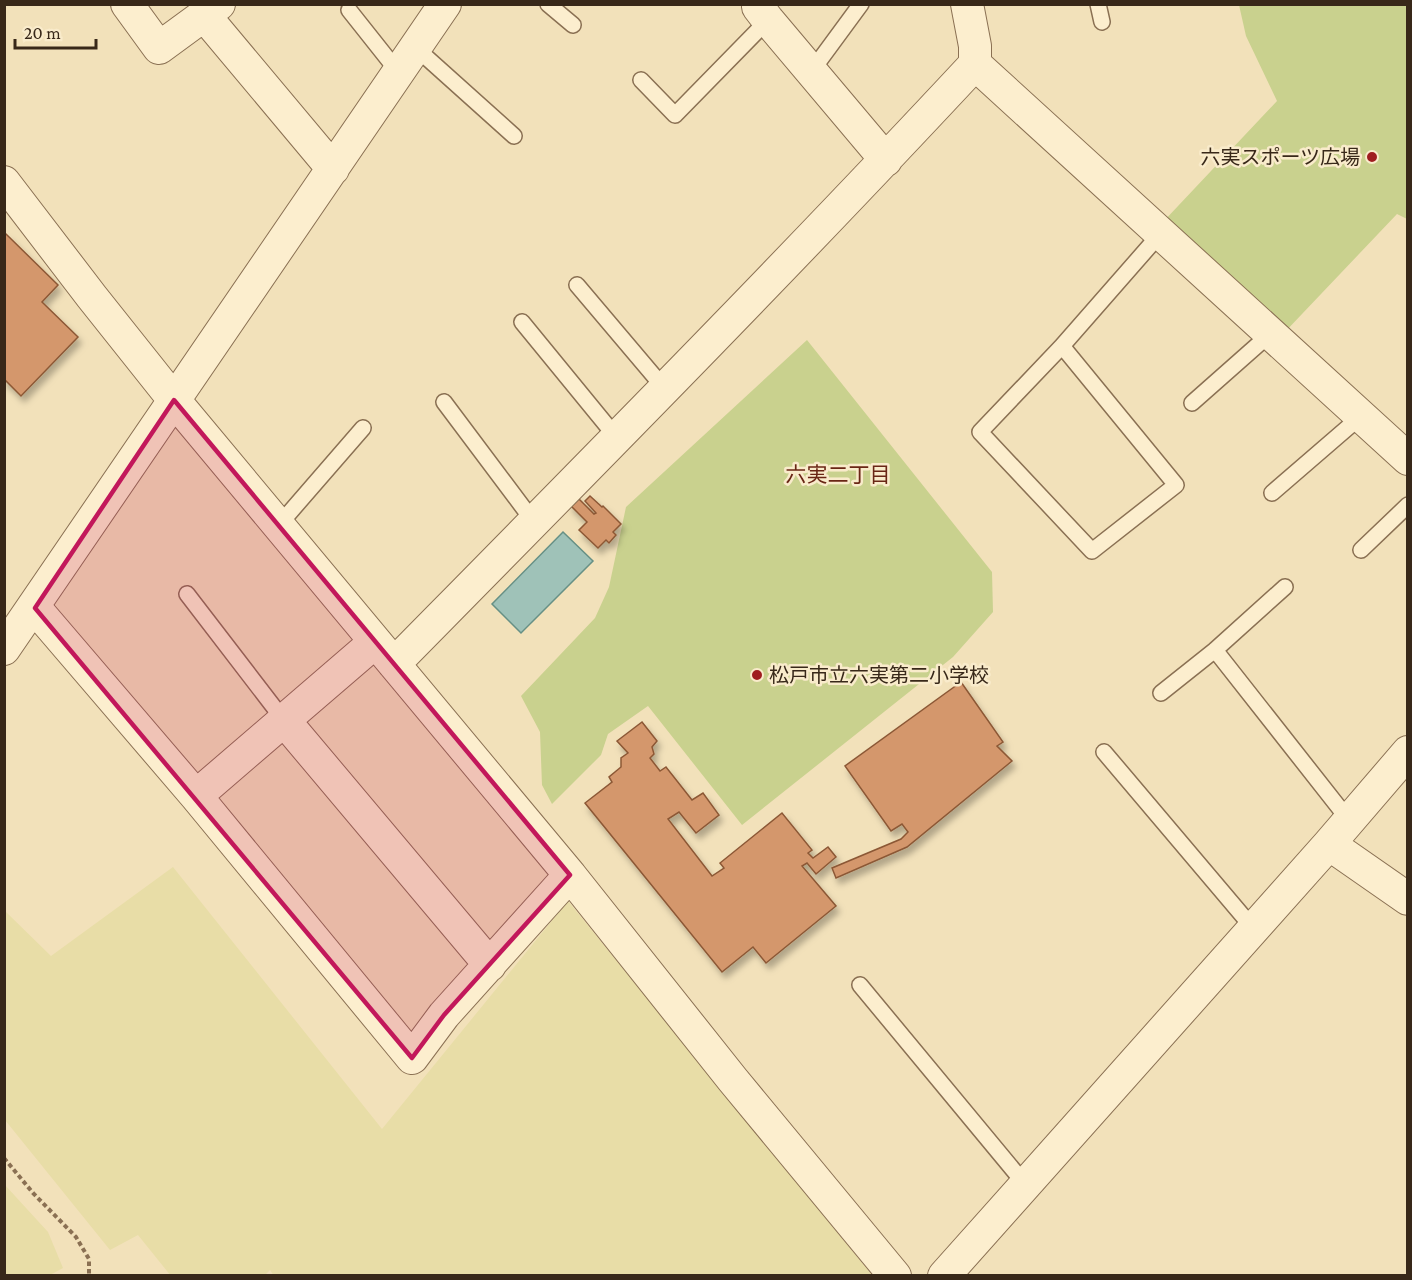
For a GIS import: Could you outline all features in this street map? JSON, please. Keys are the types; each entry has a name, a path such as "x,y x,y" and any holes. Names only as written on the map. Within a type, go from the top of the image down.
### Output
{"street":[{"path":"127,4 159,48 211,10 333,169"},
{"path":"4,649 445,4"},
{"path":"196,796 283,719 385,653 534,522 665,389 886,160 975,64 975,46 968,4"},
{"path":"760,9 886,160"},
{"path":"975,64 1407,459"},
{"path":"4,182 174,400 570,875 733,1080 895,1275"},
{"path":"34,608 196,796 412,1058 444,1015 570,875"},
{"path":"283,719 489,965"},
{"path":"944,1275 1329,844 1407,752"},
{"path":"1329,844 1407,899"}],"lane":[{"path":"548,4 573,25"},
{"path":"811,72 861,4"},
{"path":"1098,4 1102,22"},
{"path":"641,80 675,115 760,9"},
{"path":"349,10 407,61 514,136"},
{"path":"1062,346 1176,485 1092,551 980,432 1062,346 1161,233"},
{"path":"577,285 665,389"},
{"path":"522,322 617,438"},
{"path":"1192,403 1270,334"},
{"path":"444,402 534,522"},
{"path":"1272,493 1360,417"},
{"path":"278,526 363,428"},
{"path":"1361,550 1407,505"},
{"path":"1161,693 1215,650 1285,587"},
{"path":"187,594 283,719"},
{"path":"1215,650 1348,819"},
{"path":"1104,752 1253,928"},
{"path":"860,985 1025,1184"}],"path":[{"path":"4,1158 33,1193 76,1237 89,1259 89,1275"}],"highlighted area":[{"path":"174,400 570,875 444,1015 412,1058 35,608"}],"shaded area":[{"path":"173,867 382,1129 568,901 872,1275 274,1276 270,1270 265,1275 171,1276 138,1235 110,1250 5,1120 4,910 51,956"},
{"path":"5,1185 48,1232 63,1268 50,1275 5,1275"}],"green space":[{"path":"1239,5 1407,5 1407,219 1397,214 1283,334 1162,223 1277,101 1246,36"},
{"path":"807,340 992,572 993,612 953,657 742,825 648,706 608,734 601,755 552,804 542,785 540,732 521,696 595,618 609,587 626,507"}],"water":[{"path":"563,532 593,561 521,633 492,604"}],"building":[{"path":"6,234 58,285 42,302 78,337 21,396 6,381 4,382 4,236"},
{"path":"576,496 594,514 596,513 585,501 590,496 621,524 613,532 616,535 609,543 606,540 598,548 579,530 587,522 569,504"},
{"path":"961,682 1003,742 997,746 1012,761 907,847 836,878 832,868 901,839 908,832 902,824 891,831 845,766"},
{"path":"642,722 657,741 652,747 654,754 650,758 660,771 666,767 692,800 703,793 719,815 696,833 679,812 668,819 712,876 724,868 720,863 782,813 812,850 808,853 813,858 828,847 836,857 816,874 807,863 802,866 836,906 766,963 753,947 722,972 585,803 612,782 609,777 621,767 621,758 628,753 617,741"}],"place":[{"name":"六実スポーツ広場","path":"1372,157"},
{"name":"松戸市立六実第二小学校","path":"757,675"}],"district":[{"name":"六実二丁目","path":"838,475"}]}
